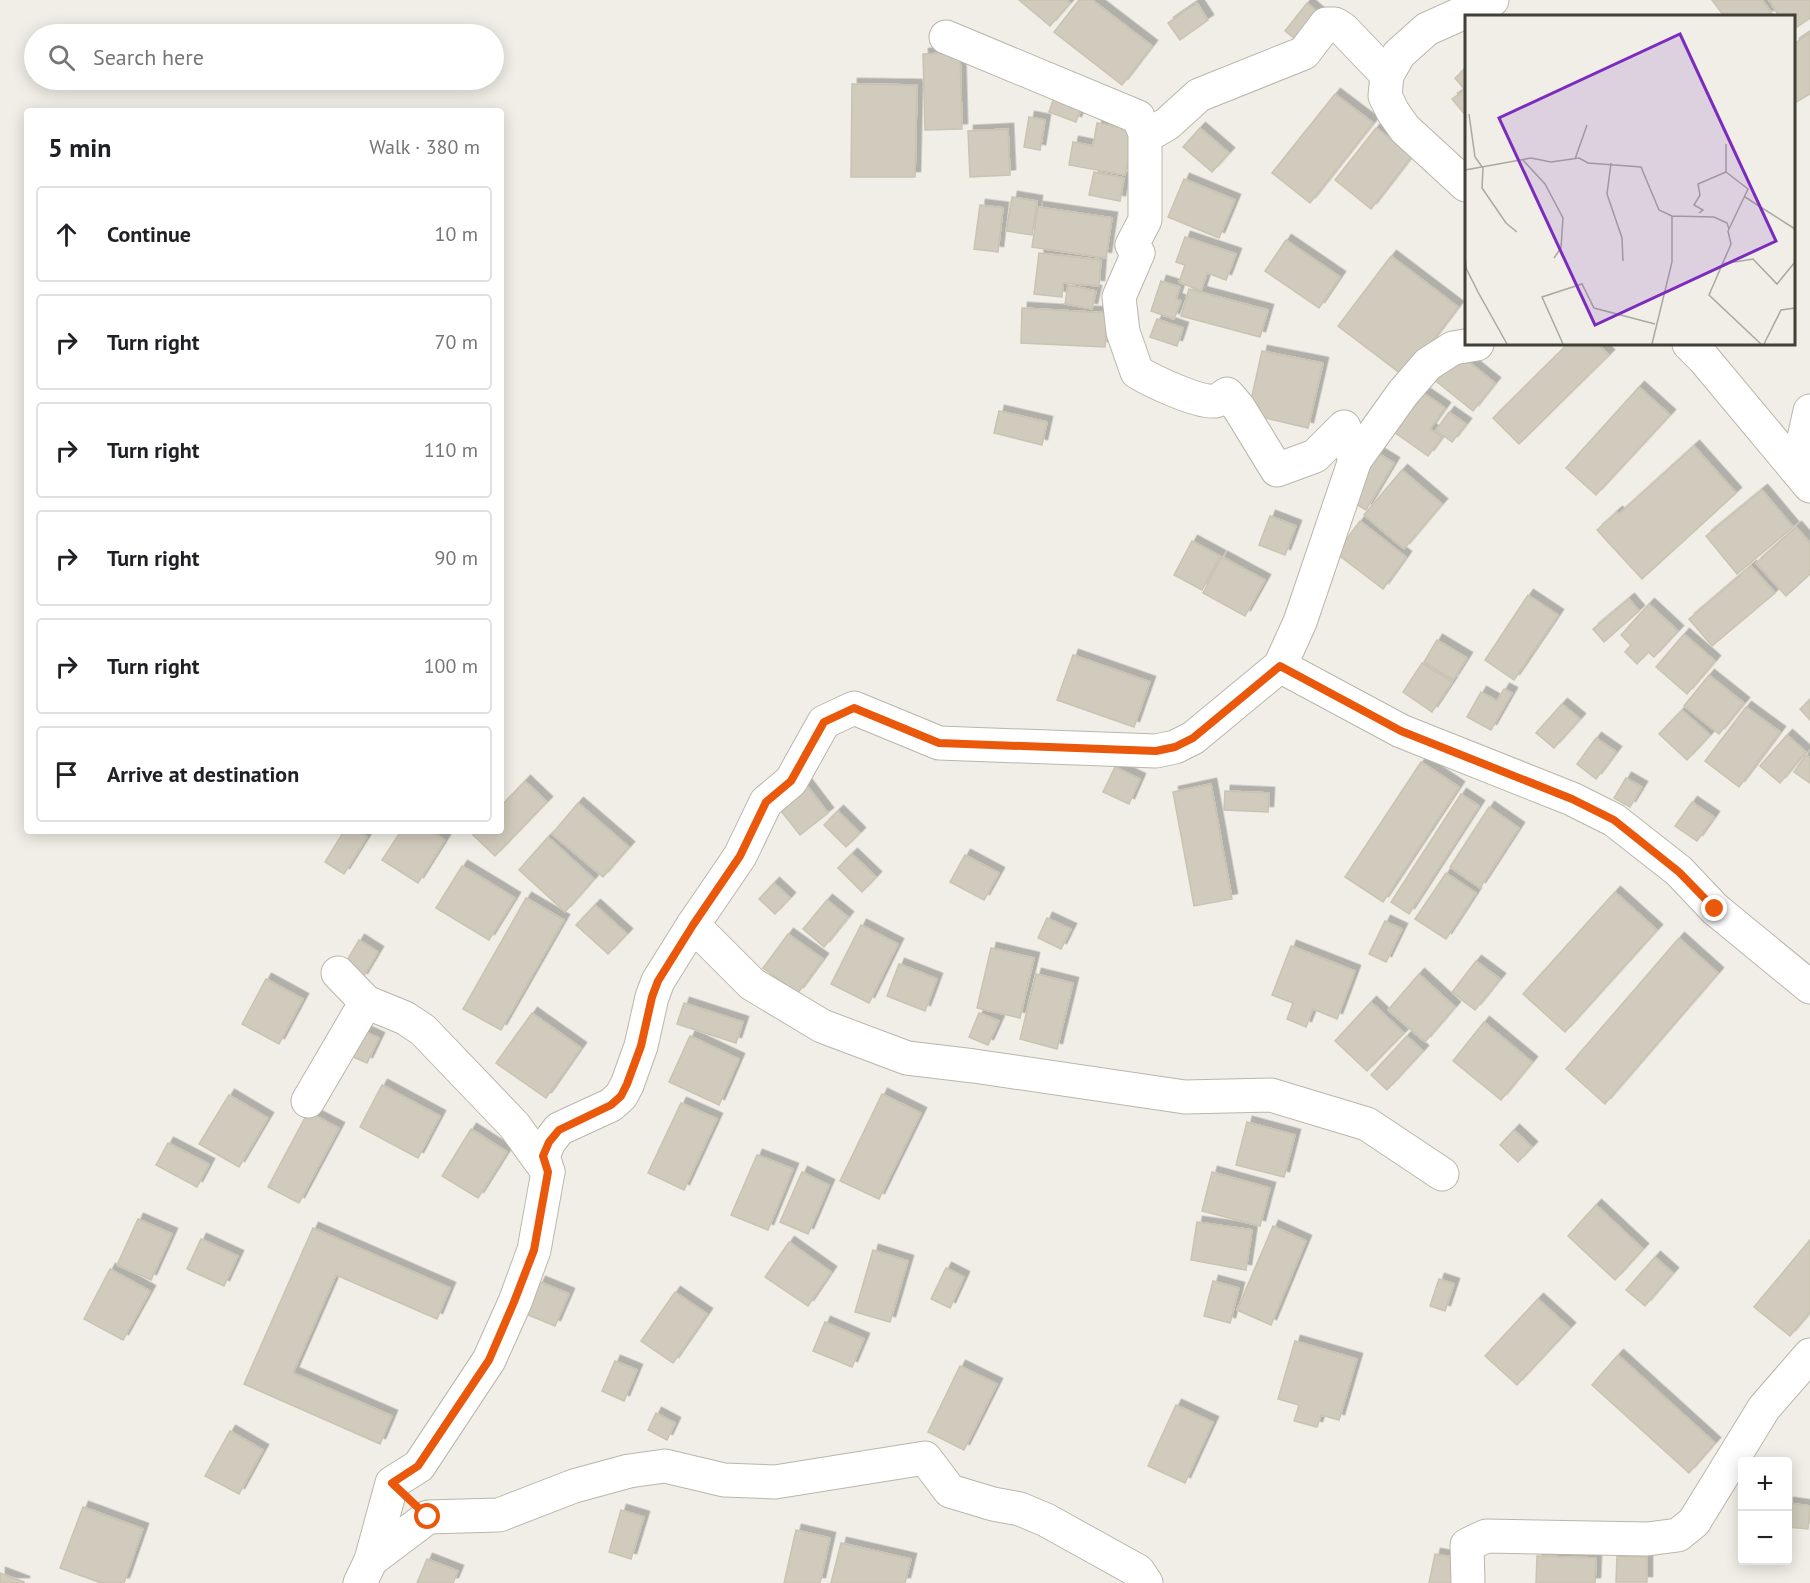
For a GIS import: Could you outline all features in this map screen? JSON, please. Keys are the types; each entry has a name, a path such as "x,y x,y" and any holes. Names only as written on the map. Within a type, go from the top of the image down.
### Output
{"street":[{"path":"1465,183 1406,129 1393,112 1385,96 1387,75 1399,54 1427,29 1492,0"},
{"path":"1145,133 1155,131 1167,124 1199,95 1304,52 1326,24 1335,24 1343,29 1387,75"},
{"path":"946,37 1138,117 1145,133 1145,220 1132,245 1138,253 1119,297 1123,332 1137,372 1154,382 1203,400 1216,401 1227,394 1239,408 1277,470 1315,456 1344,427 1355,460"},
{"path":"365,1571 392,1483 418,1466 489,1360 514,1302 534,1250 548,1172 543,1156 549,1142 559,1130 611,1105 621,1096 641,1046 658,981 740,856 766,802 791,781 824,722 854,708 939,743 1156,751 1175,747 1193,738 1280,666 1300,622 1355,460 1403,393 1428,364 1453,348 1471,345"},
{"path":"1690,345 1704,358 1804,478"},
{"path":"1804,478 1810,411"},
{"path":"1280,666 1401,731 1572,799 1614,820 1679,872 1715,909 1810,987"},
{"path":"693,925 752,984 822,1026 907,1058 1185,1097 1271,1095 1367,1124 1442,1174"},
{"path":"338,973 366,1002 405,1018 423,1030 514,1125 548,1172"},
{"path":"308,1101 366,1002"},
{"path":"1468,1583 1467,1545 1486,1536 1647,1539 1678,1535 1694,1522 1764,1408 1810,1355"},
{"path":"365,1571 428,1517 499,1515 574,1486 638,1470 665,1467 724,1480 775,1482 926,1458 950,1491 993,1504 1020,1509 1046,1520 1138,1571 1146,1583"},
{"path":"392,1483 428,1517"}],"building":[{"path":"1019,0 1066,0 1070,3 1050,26"},
{"path":"1079,0 1092,0 1152,46 1122,85 1054,32"},
{"path":"1712,0 1762,0 1773,15 1723,15"},
{"path":"1769,0 1810,0 1810,18 1795,28 1795,15 1778,15"},
{"path":"1197,3 1208,20 1180,40 1168,23"},
{"path":"1307,3 1322,16 1300,43 1285,31"},
{"path":"1810,33 1810,94 1795,103 1795,43"},
{"path":"960,53 962,129 925,130 923,54"},
{"path":"1465,69 1465,90 1455,78"},
{"path":"852,84 917,85 915,177 851,177"},
{"path":"1057,89 1085,98 1076,122 1049,112"},
{"path":"1465,90 1465,115 1452,99"},
{"path":"1335,94 1373,123 1310,203 1272,173"},
{"path":"1029,117 1045,120 1040,150 1024,147"},
{"path":"1097,123 1134,130 1125,175 1069,165 1073,142 1093,146"},
{"path":"1200,128 1229,153 1212,172 1183,147"},
{"path":"1376,128 1412,156 1371,209 1335,180"},
{"path":"1008,129 1010,175 970,177 968,131"},
{"path":"1094,172 1124,178 1120,201 1089,195"},
{"path":"1184,179 1235,200 1219,238 1168,217"},
{"path":"1012,197 1037,201 1032,235 1006,231"},
{"path":"980,205 1003,208 998,252 974,249"},
{"path":"1038,207 1112,218 1106,258 1032,247"},
{"path":"1185,237 1236,254 1226,280 1207,273 1201,291 1179,282 1185,265 1176,262"},
{"path":"1286,240 1340,277 1319,308 1265,271"},
{"path":"1039,253 1101,260 1099,286 1063,283 1062,297 1034,294"},
{"path":"1391,256 1458,307 1405,377 1338,326"},
{"path":"1161,281 1180,287 1176,299 1181,301 1174,319 1151,311"},
{"path":"1068,285 1096,291 1092,309 1065,304"},
{"path":"1189,289 1268,310 1260,337 1181,316"},
{"path":"1022,308 1107,313 1105,347 1021,343"},
{"path":"1157,319 1183,328 1177,346 1150,337"},
{"path":"1567,345 1598,345 1609,355 1519,444 1493,418"},
{"path":"1454,350 1495,383 1473,411 1432,378"},
{"path":"1262,351 1323,363 1308,428 1248,414"},
{"path":"1415,387 1445,408 1430,429 1442,437 1428,456 1387,427"},
{"path":"1639,387 1670,415 1596,495 1566,468"},
{"path":"999,411 1047,422 1042,445 994,433"},
{"path":"1449,412 1466,424 1452,442 1436,430"},
{"path":"1694,446 1736,493 1642,579 1597,530 1617,512 1619,514"},
{"path":"1374,451 1394,463 1366,510 1346,498"},
{"path":"1402,470 1442,504 1404,549 1364,515"},
{"path":"1762,490 1793,527 1737,574 1706,536"},
{"path":"1270,516 1296,526 1285,555 1259,545"},
{"path":"1360,521 1406,557 1383,589 1336,553"},
{"path":"1796,527 1810,543 1810,574 1786,596 1756,563"},
{"path":"1192,541 1220,556 1202,590 1174,575"},
{"path":"1222,557 1265,580 1245,616 1203,593"},
{"path":"1751,566 1775,593 1712,646 1689,619"},
{"path":"1528,595 1558,615 1514,680 1485,660"},
{"path":"1629,599 1639,611 1604,642 1593,629"},
{"path":"1649,604 1678,631 1654,657 1648,652 1637,664 1625,652 1631,645 1621,635"},
{"path":"1684,634 1715,661 1687,694 1656,667"},
{"path":"1437,640 1467,658 1453,680 1424,662"},
{"path":"1073,655 1150,682 1134,727 1057,700"},
{"path":"1422,663 1452,682 1432,712 1403,692"},
{"path":"1709,675 1744,703 1719,734 1684,706"},
{"path":"1504,689 1512,693 1491,730 1467,717 1481,692 1497,701"},
{"path":"1810,700 1810,720 1800,709"},
{"path":"1562,704 1580,719 1554,748 1536,733"},
{"path":"1746,707 1780,732 1739,787 1705,761"},
{"path":"1682,710 1710,735 1687,760 1659,734"},
{"path":"1787,735 1806,752 1780,783 1760,766"},
{"path":"1596,738 1616,752 1596,779 1577,764"},
{"path":"1806,755 1810,758 1810,783 1794,772"},
{"path":"1421,762 1459,787 1383,902 1345,877"},
{"path":"1115,767 1140,779 1129,804 1103,792"},
{"path":"1626,778 1642,787 1630,807 1614,798"},
{"path":"802,779 828,813 800,835 773,801"},
{"path":"525,781 547,802 495,856 473,835 504,834 504,803"},
{"path":"1211,784 1232,899 1194,906 1173,792"},
{"path":"1225,791 1269,793 1268,812 1224,810"},
{"path":"1461,794 1479,806 1409,914 1391,902"},
{"path":"1692,802 1714,817 1697,841 1675,826"},
{"path":"578,803 629,847 603,877 552,834"},
{"path":"1489,807 1519,828 1480,888 1450,867"},
{"path":"838,811 860,833 846,847 824,825"},
{"path":"342,834 362,834 367,837 344,874 325,862"},
{"path":"399,834 435,834 445,840 418,883 382,860"},
{"path":"548,837 594,879 565,912 519,870"},
{"path":"852,854 876,877 862,892 838,868"},
{"path":"965,855 999,873 984,900 950,882"},
{"path":"462,866 515,898 489,940 436,908"},
{"path":"1446,873 1476,893 1446,939 1415,919"},
{"path":"774,883 790,898 775,914 759,899"},
{"path":"1615,892 1657,930 1565,1032 1523,994"},
{"path":"526,898 564,920 501,1030 463,1009"},
{"path":"827,900 848,917 824,947 803,929"},
{"path":"595,905 627,934 608,954 576,925"},
{"path":"1047,918 1071,929 1061,949 1038,938"},
{"path":"1385,921 1402,929 1386,962 1369,954"},
{"path":"861,925 898,944 869,1003 831,984"},
{"path":"788,934 823,959 798,993 763,968"},
{"path":"1679,938 1718,973 1605,1104 1566,1069"},
{"path":"359,940 378,952 362,979 343,967"},
{"path":"1291,946 1355,971 1337,1019 1313,1009 1306,1027 1287,1019 1293,1003 1272,995"},
{"path":"991,948 1034,958 1020,1018 977,1008"},
{"path":"1476,961 1500,979 1475,1010 1452,992"},
{"path":"899,964 937,979 925,1011 887,996"},
{"path":"1036,974 1073,983 1057,1049 1020,1039"},
{"path":"1419,974 1455,1007 1425,1042 1388,1010"},
{"path":"266,979 303,999 279,1044 242,1024"},
{"path":"1371,1002 1404,1033 1367,1071 1335,1041"},
{"path":"684,1003 743,1022 736,1043 677,1024"},
{"path":"532,1013 581,1048 546,1098 496,1063"},
{"path":"979,1013 999,1021 988,1045 969,1037"},
{"path":"1484,1022 1532,1062 1501,1100 1453,1061"},
{"path":"355,1027 379,1038 367,1063 344,1053"},
{"path":"690,1036 739,1059 719,1105 669,1082"},
{"path":"1407,1036 1423,1051 1387,1090 1371,1075"},
{"path":"382,1085 440,1116 418,1158 360,1127"},
{"path":"882,1094 921,1113 879,1199 840,1181"},
{"path":"229,1095 268,1118 239,1167 199,1144"},
{"path":"681,1103 717,1119 684,1190 648,1173"},
{"path":"308,1112 339,1128 299,1203 268,1187"},
{"path":"1247,1122 1295,1135 1284,1177 1236,1165"},
{"path":"471,1129 507,1152 478,1198 442,1176"},
{"path":"1514,1130 1532,1147 1518,1162 1500,1145"},
{"path":"168,1143 209,1164 197,1187 156,1165"},
{"path":"757,1155 793,1169 768,1230 731,1215"},
{"path":"802,1172 829,1185 808,1234 780,1222"},
{"path":"1212,1172 1270,1188 1260,1226 1202,1211"},
{"path":"1596,1205 1643,1249 1615,1280 1568,1236"},
{"path":"138,1219 172,1234 151,1280 117,1265"},
{"path":"1197,1222 1252,1230 1246,1270 1191,1260"},
{"path":"1273,1226 1306,1241 1271,1325 1237,1310"},
{"path":"313,1228 450,1288 437,1319 336,1275 293,1373 392,1416 380,1444 244,1384"},
{"path":"201,1239 238,1256 224,1286 187,1269"},
{"path":"1810,1240 1810,1312 1790,1336 1754,1307"},
{"path":"789,1242 831,1272 808,1306 765,1277"},
{"path":"873,1250 908,1261 890,1322 855,1312"},
{"path":"1655,1257 1673,1273 1645,1306 1626,1290"},
{"path":"946,1268 964,1277 950,1308 931,1299"},
{"path":"110,1269 150,1291 123,1340 84,1319"},
{"path":"1439,1279 1454,1284 1445,1311 1430,1306"},
{"path":"1213,1281 1239,1288 1230,1323 1204,1316"},
{"path":"540,1282 569,1294 555,1326 526,1314"},
{"path":"675,1292 707,1314 673,1363 641,1341"},
{"path":"1538,1299 1570,1328 1517,1385 1485,1356"},
{"path":"825,1322 864,1339 852,1367 813,1351"},
{"path":"1295,1341 1357,1359 1339,1420 1321,1415 1317,1427 1294,1421 1299,1405 1278,1399"},
{"path":"1618,1355 1715,1443 1689,1473 1592,1385"},
{"path":"615,1361 637,1370 624,1401 602,1391"},
{"path":"960,1366 997,1384 964,1450 928,1432"},
{"path":"1176,1405 1213,1422 1185,1483 1148,1466"},
{"path":"656,1413 675,1423 667,1440 648,1430"},
{"path":"230,1431 263,1450 239,1494 205,1476"},
{"path":"1792,1504 1810,1506 1808,1529 1792,1527"},
{"path":"83,1507 143,1529 124,1583 101,1583 60,1568"},
{"path":"621,1510 644,1517 631,1559 609,1552"},
{"path":"796,1530 830,1538 820,1583 784,1583"},
{"path":"841,1543 911,1559 905,1583 831,1583"},
{"path":"1435,1554 1463,1559 1458,1583 1429,1583"},
{"path":"1537,1556 1596,1558 1595,1583 1536,1583"},
{"path":"1617,1556 1647,1557 1647,1582 1616,1582"},
{"path":"427,1559 458,1571 453,1583 417,1583"},
{"path":"0,1573 24,1582 24,1583 0,1583"}],"route":[{"path":"428,1517 392,1483 418,1466 489,1360 534,1250 548,1172 543,1156 549,1142 559,1130 611,1105 621,1096 641,1046 658,981 740,856 766,802 791,781 824,722 854,708 939,743 1156,751 1175,747 1193,738 1280,666 1401,731 1572,799 1614,820 1679,872 1715,909"}]}
